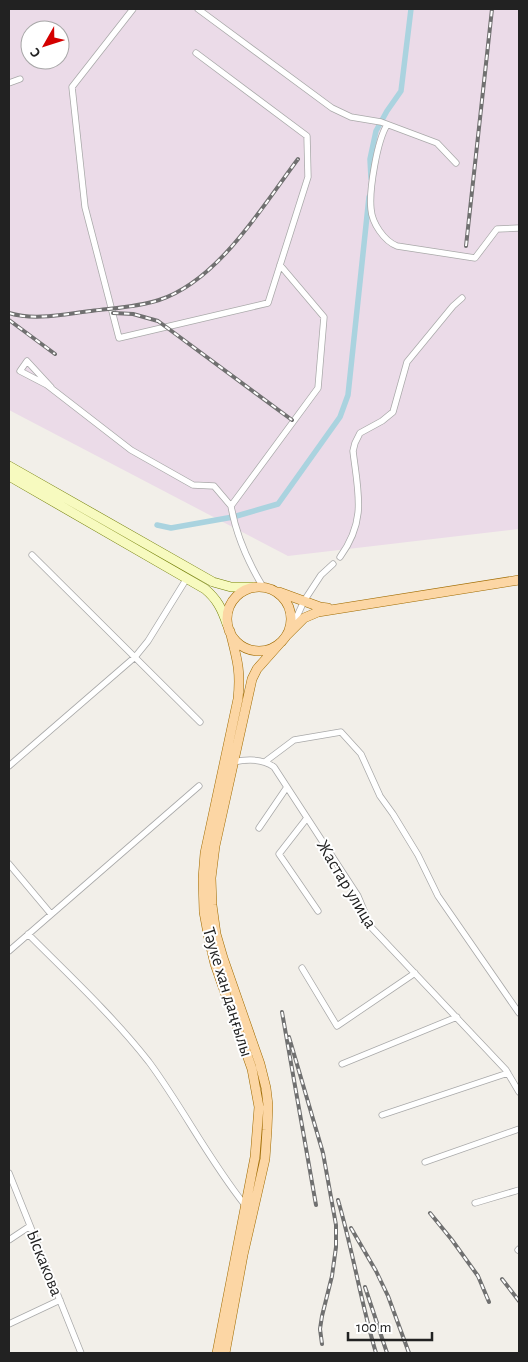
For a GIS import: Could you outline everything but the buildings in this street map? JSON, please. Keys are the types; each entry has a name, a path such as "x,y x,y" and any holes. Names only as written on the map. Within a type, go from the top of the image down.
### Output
{"main road":[{"path":"9,466 213,582 231,586 263,588 320,607 336,608 519,580"},
{"path":"9,476 205,589 222,607 229,628 236,641 246,648 258,651 270,649 285,636 291,615 288,605 282,596 263,588 243,591 233,600 228,611 229,628"},
{"name":"Тәуке хан даңғылы","path":"225,1353 245,1205 260,1158 259,1107 258,1092 252,1070 216,964 204,912 203,878 205,853 243,700 257,669 285,636 304,618 318,612 336,608"},
{"name":"Тәуке хан даңғылы","path":"217,1353 260,1158 268,1105 260,1064 216,934 212,905 211,878 215,846 233,762 243,700 239,666 229,628"}],"street":[{"path":"133,9 72,87 85,207 119,338 268,303 308,177 308,136 196,53"},
{"path":"198,9 332,108 351,117 387,125 438,143 456,163"},
{"path":"9,83 20,79"},
{"path":"387,125 383,132 374,170 371,210 378,227 392,244 475,258 498,228 519,228"},
{"path":"231,506 318,388 324,317 280,265"},
{"path":"340,557 353,536 357,525 359,508 353,451 355,443 360,433 382,421 393,412 407,362 453,306 462,298"},
{"path":"51,387 20,371 27,361 51,387 131,450 193,486 214,486 231,506 250,565 263,588"},
{"path":"32,555 200,722"},
{"path":"285,636 296,621 304,601 321,575 333,564"},
{"path":"9,766 135,658 187,578"},
{"path":"233,762 242,760 266,761 294,740 341,732 361,754 380,796 418,855 438,896 519,1013"},
{"name":"Жастар улица","path":"266,761 274,766 358,896 371,927 508,1073 519,1092"},
{"path":"9,950 199,786"},
{"path":"259,828 287,787"},
{"path":"307,818 279,854 318,910"},
{"path":"9,864 51,914"},
{"path":"28,934 132,1041 150,1064 230,1186 245,1205"},
{"path":"302,968 337,1026 415,973"},
{"path":"342,1064 457,1017"},
{"path":"382,1115 508,1073"},
{"path":"425,1162 519,1129"},
{"name":"Ыскакова","path":"9,1173 81,1353"},
{"path":"475,1203 519,1190"},
{"path":"9,1240 30,1226"},
{"path":"9,1324 60,1300"}],"shaded area":[{"path":"9,9 519,9 519,529 288,556 9,410"}],"waterway":[{"path":"371,178 370,159 376,131 401,91 411,9"},
{"path":"157,525 171,528 233,517 278,504 340,417 348,395 369,197"}],"railway":[{"path":"466,246 492,9"},
{"path":"9,313 40,317 126,307 159,300 180,290 201,277 219,260 254,220 298,159"},
{"path":"113,313 133,314 158,321 292,420"},
{"path":"9,320 55,354"},
{"path":"282,1012 316,1205"},
{"path":"289,1037 323,1153 336,1225 336,1247 332,1276 320,1329 322,1344"},
{"path":"338,1200 376,1353"},
{"path":"430,1213 478,1276 489,1302"},
{"path":"351,1228 388,1296 409,1353"},
{"path":"502,1279 519,1301"},
{"path":"365,1287 387,1353"}]}
